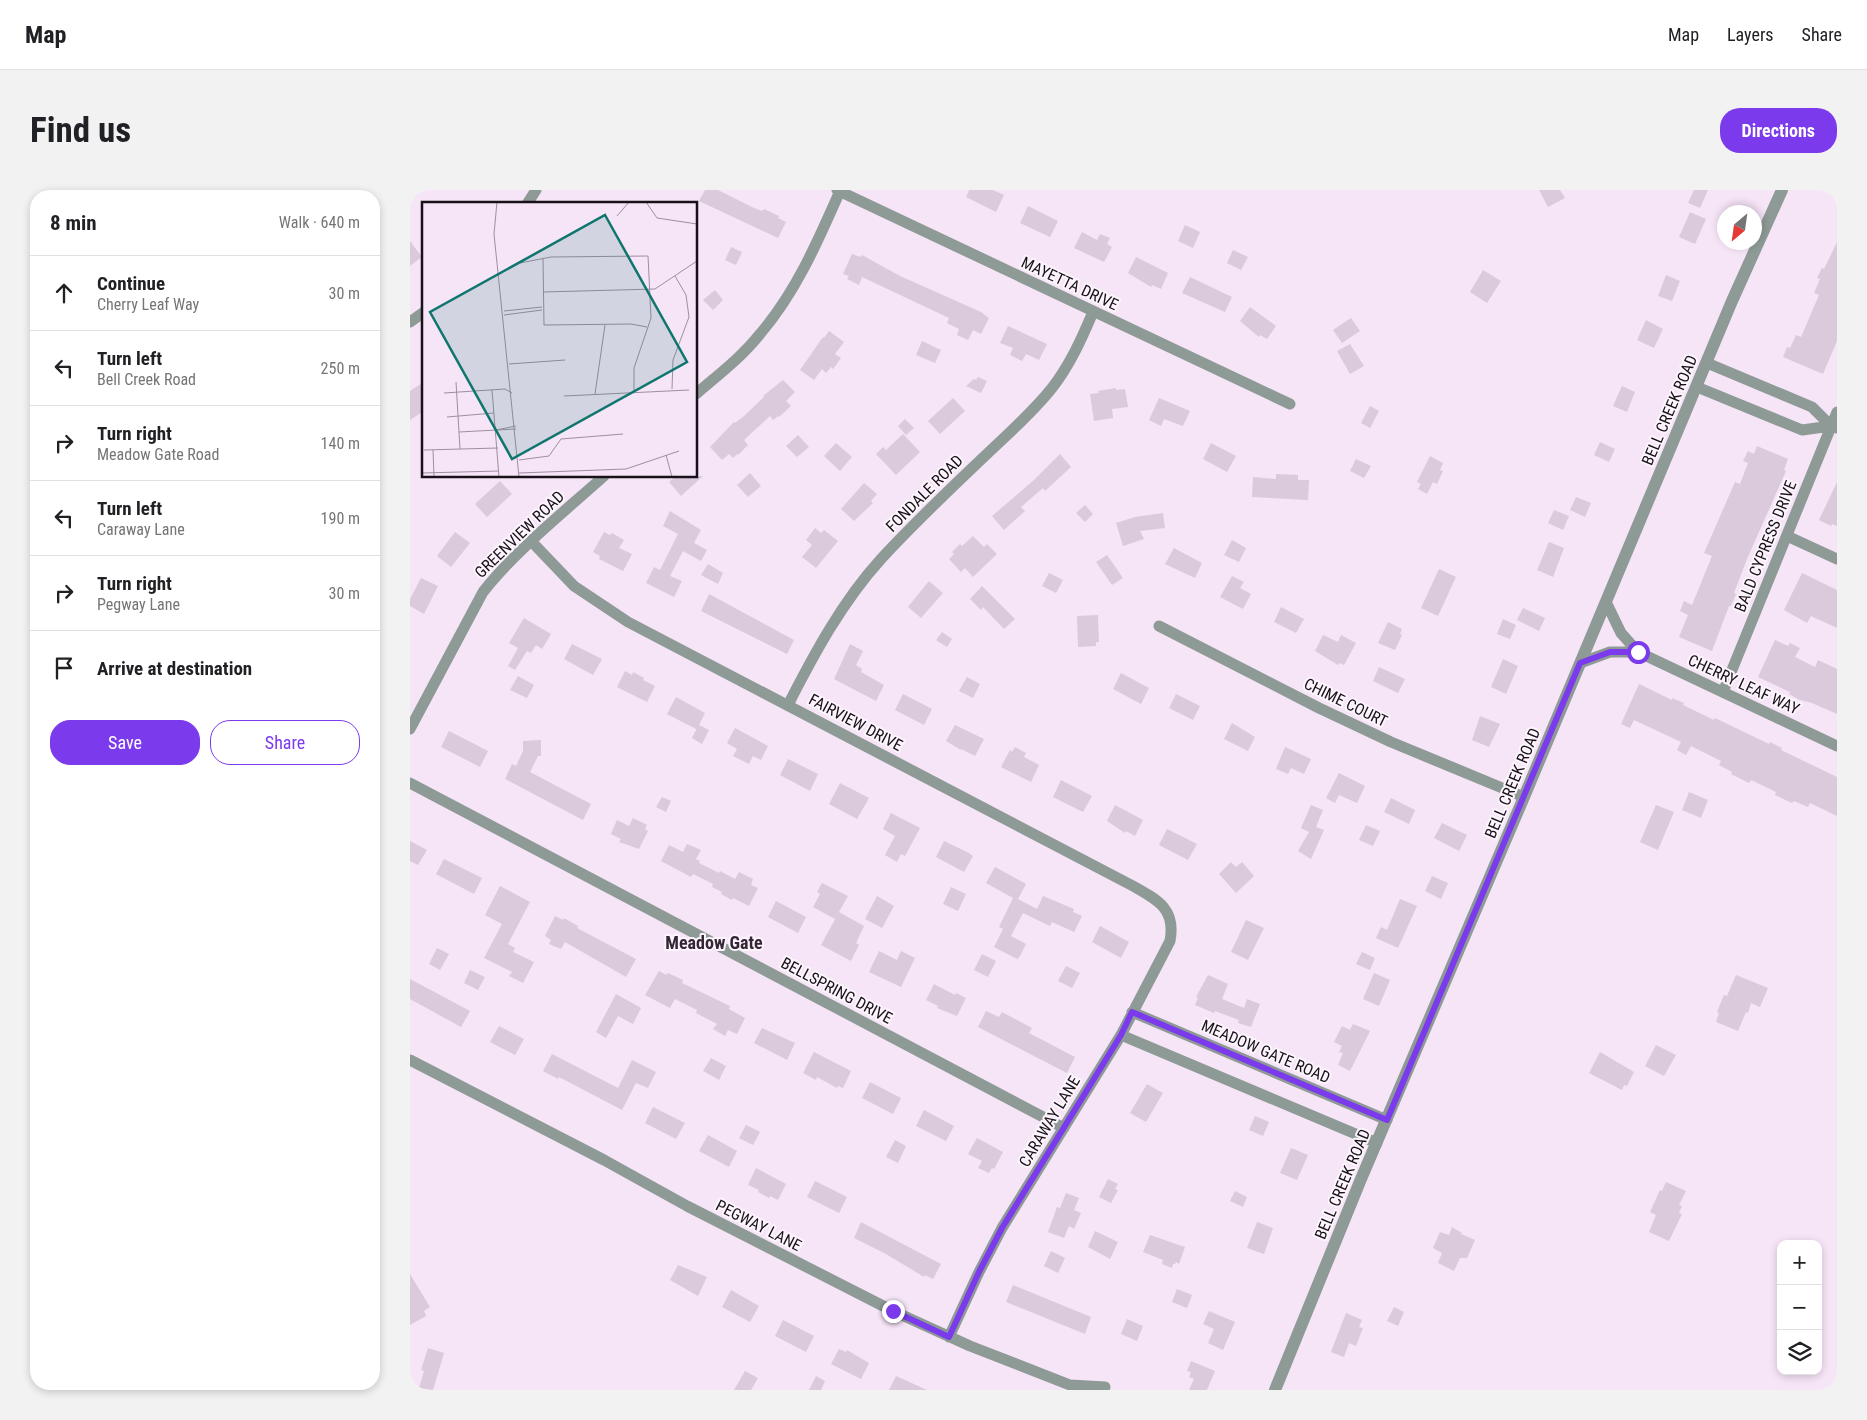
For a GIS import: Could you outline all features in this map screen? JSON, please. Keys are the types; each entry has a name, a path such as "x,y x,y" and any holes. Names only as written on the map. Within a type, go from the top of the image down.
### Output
{"street":[{"path":"528,202 536,190"},
{"name":"BELL CREEK ROAD","path":"1275,1390 1377,1143 1738,287 1782,190"},
{"path":"698,392 738,358 760,335 783,305 818,240 838,191"},
{"name":"MAYETTA DRIVE","path":"838,191 1290,404"},
{"name":"FONDALE ROAD","path":"788,705 808,666 856,590 880,560 938,500 1020,423 1052,388 1077,348 1093,312"},
{"path":"410,322 422,313"},
{"path":"1706,363 1812,406 1834,427"},
{"path":"1697,386 1802,430 1834,427"},
{"name":"BALD CYPRESS DRIVE","path":"1723,692 1834,427 1837,412"},
{"name":"GREENVIEW ROAD","path":"410,729 483,592 493,579 602,478"},
{"path":"1787,536 1837,559"},
{"name":"FAIRVIEW DRIVE","path":"532,542 574,586 628,622 1139,890 1164,907 1172,920"},
{"name":"CHERRY LEAF WAY","path":"1606,602 1621,633 1638,652 1837,746"},
{"name":"CHIME COURT","path":"1160,626 1319,708 1391,742 1524,797"},
{"name":"CHERRY LEAF WAY","path":"1580,663 1610,652 1638,652"},
{"name":"BELLSPRING DRIVE","path":"410,783 1064,1128"},
{"name":"CARAWAY LANE","path":"949,1337 993,1245 1121,1035 1170,941 1172,920"},
{"name":"MEADOW GATE ROAD","path":"1132,1012 1387,1120"},
{"path":"1121,1035 1377,1143"},
{"name":"PEGWAY LANE","path":"410,1060 884,1307 949,1337 1070,1384 1105,1387"}],"building":[{"path":"705,190 718,190 754,208 762,211 764,209 779,216 778,218 786,222 778,238 699,201"},
{"path":"969,190 993,190 1004,195 996,212 966,197"},
{"path":"1539,190 1560,190 1565,198 1548,207"},
{"path":"1694,190 1708,190 1700,208 1688,203"},
{"path":"1028,206 1058,221 1050,237 1020,223"},
{"path":"1690,212 1706,219 1695,244 1679,237"},
{"path":"1185,225 1200,232 1193,248 1178,241"},
{"path":"1082,232 1097,240 1100,234 1110,238 1107,244 1112,247 1104,262 1074,248"},
{"path":"410,241 422,257 410,266"},
{"path":"1837,242 1837,341 1823,374 1783,357 1787,347 1790,348 1796,335 1801,337 1819,295 1814,293 1820,279 1817,278 1822,268 1824,269"},
{"path":"731,247 742,252 736,265 725,260"},
{"path":"1233,250 1248,257 1241,270 1227,263"},
{"path":"852,254 860,257 862,255 900,276 981,312 989,318 981,334 973,330 968,340 957,335 959,329 947,323 949,318 862,277 859,285 847,279 849,276 843,274"},
{"path":"1136,257 1168,273 1161,289 1152,285 1151,287 1128,273"},
{"path":"1483,270 1501,281 1487,303 1470,292"},
{"path":"1666,275 1680,281 1672,301 1658,296"},
{"path":"1190,277 1232,297 1225,312 1182,293"},
{"path":"715,290 723,300 713,310 703,300"},
{"path":"1250,307 1276,326 1267,339 1260,335 1259,337 1240,321"},
{"path":"1351,318 1360,331 1342,343 1333,330"},
{"path":"1646,320 1663,329 1654,348 1637,340"},
{"path":"1008,326 1047,344 1039,360 1026,354 1022,361 1010,355 1013,348 1000,343"},
{"path":"829,331 844,342 835,354 841,358 833,369 831,367 826,373 822,369 814,380 800,370"},
{"path":"922,341 941,350 935,363 916,355"},
{"path":"1350,344 1364,366 1350,374 1337,351"},
{"path":"978,377 987,381 981,393 966,386"},
{"path":"783,380 795,392 786,401 791,406 773,420 770,416 744,440 748,445 738,455 733,458 729,454 722,460 710,447 734,422 744,416 763,396"},
{"path":"422,383 422,412 410,420 410,391"},
{"path":"1622,386 1635,392 1627,412 1613,406"},
{"path":"1116,388 1116,390 1125,389 1128,407 1112,409 1113,418 1094,421 1090,394"},
{"path":"953,398 965,411 940,434 928,421"},
{"path":"1159,398 1190,411 1183,426 1164,419 1161,426 1149,420"},
{"path":"1370,406 1379,411 1370,428 1361,423"},
{"path":"905,419 914,428 906,435 898,426"},
{"path":"903,434 920,452 896,475 876,454 883,447 886,450"},
{"path":"798,435 809,447 797,457 786,446"},
{"path":"1600,442 1615,449 1609,462 1594,455"},
{"path":"836,443 852,457 840,471 824,456"},
{"path":"1211,443 1236,456 1227,472 1203,459"},
{"path":"1757,446 1788,459 1784,470 1786,471 1747,559 1734,593 1736,594 1731,606 1729,606 1712,651 1679,637 1688,615 1680,611 1684,601 1692,605 1712,556 1704,553 1735,482 1740,484 1748,463 1743,461 1748,451 1754,454"},
{"path":"1060,454 1071,467 1045,491 1043,488 1021,507 1025,511 1004,530 992,516 1034,480"},
{"path":"1430,456 1443,463 1440,470 1443,471 1437,484 1433,482 1427,494 1418,489 1421,484 1417,482"},
{"path":"1356,459 1371,466 1364,478 1350,471"},
{"path":"750,473 761,486 748,497 737,485"},
{"path":"1276,474 1298,475 1298,480 1309,480 1308,500 1252,497 1253,477 1276,479"},
{"path":"698,476 703,476 681,496 669,482 674,478 698,478"},
{"path":"500,481 512,494 487,517 475,504"},
{"path":"1837,482 1837,526 1832,524 1831,526 1819,520"},
{"path":"864,483 877,494 871,501 873,503 854,521 841,509"},
{"path":"1576,497 1591,503 1585,517 1570,510"},
{"path":"1085,505 1093,514 1085,522 1076,513"},
{"path":"1554,510 1569,516 1563,530 1548,523"},
{"path":"670,511 701,530 694,543 707,550 701,561 683,551 670,576 682,581 674,597 646,583 654,567 660,570 678,534 663,526"},
{"path":"1163,513 1165,528 1140,531 1144,539 1123,546 1116,523 1135,517"},
{"path":"815,528 821,533 824,530 838,541 816,568 802,557 812,545 806,540"},
{"path":"455,532 470,543 451,567 437,556"},
{"path":"604,532 610,535 612,533 624,540 619,548 632,554 623,571 599,559 600,556 593,552"},
{"path":"973,536 984,547 987,544 997,554 973,577 965,568 961,572 949,559 954,554 952,552 960,544 962,546"},
{"path":"1232,540 1246,548 1239,562 1224,555"},
{"path":"1549,542 1564,548 1553,577 1537,570"},
{"path":"1174,548 1202,563 1195,578 1165,564"},
{"path":"1107,555 1123,578 1112,585 1096,562"},
{"path":"708,564 723,573 718,584 701,575"},
{"path":"1439,569 1456,577 1438,616 1421,608"},
{"path":"1049,573 1063,580 1056,593 1042,586"},
{"path":"1802,573 1837,590 1837,628 1811,616 1807,623 1784,610"},
{"path":"1232,576 1244,582 1240,588 1251,594 1243,609 1220,597"},
{"path":"421,578 438,586 424,614 410,606 410,599"},
{"path":"929,581 943,593 921,618 908,607"},
{"path":"982,586 1015,619 1004,629 983,607 981,610 970,599"},
{"path":"709,594 794,640 787,654 701,611"},
{"path":"1281,607 1304,619 1296,633 1274,622"},
{"path":"1523,608 1545,618 1539,631 1517,620"},
{"path":"1098,615 1099,642 1096,642 1096,646 1078,647 1077,616"},
{"path":"524,618 551,634 542,649 536,645 531,653 527,651 515,670 508,666 518,648 509,643"},
{"path":"1503,619 1516,625 1510,639 1497,634"},
{"path":"1388,622 1402,629 1400,634 1402,635 1395,650 1378,643"},
{"path":"942,632 952,639 947,647 936,640"},
{"path":"1323,635 1338,642 1341,635 1356,643 1344,665 1339,663 1338,665 1315,651"},
{"path":"1775,640 1788,646 1790,643 1800,648 1795,657 1815,667 1818,660 1837,669 1837,714 1800,700 1789,694 1790,692 1758,677"},
{"path":"572,644 602,659 593,675 564,659"},
{"path":"850,644 863,651 856,665 862,669 861,672 884,685 876,701 834,679"},
{"path":"1503,659 1518,666 1506,694 1491,687"},
{"path":"1379,667 1405,679 1398,693 1373,681"},
{"path":"625,671 632,675 633,672 655,686 647,702 617,687"},
{"path":"1121,673 1149,688 1141,704 1113,689"},
{"path":"518,676 534,685 527,698 510,690"},
{"path":"967,677 980,684 973,698 959,691"},
{"path":"1639,684 1672,700 1672,698 1684,703 1683,705 1714,720 1715,718 1769,744 1770,742 1782,748 1781,750 1837,777 1837,816 1810,803 1808,807 1794,801 1792,803 1775,795 1776,792 1751,780 1749,783 1731,774 1732,772 1719,765 1721,761 1691,746 1686,755 1677,750 1681,742 1634,720 1630,728 1621,724"},
{"path":"903,694 932,709 924,725 895,710"},
{"path":"1176,694 1200,706 1193,720 1169,708"},
{"path":"676,697 705,713 699,725 709,730 702,744 692,738 697,728 667,714"},
{"path":"1480,716 1500,724 1489,747 1472,740"},
{"path":"1232,723 1255,737 1248,751 1224,739"},
{"path":"955,725 984,739 975,756 946,741"},
{"path":"735,728 768,746 761,760 753,756 749,764 733,756 737,749 727,743"},
{"path":"449,731 488,751 480,767 441,747"},
{"path":"541,740 541,756 538,756 530,772 591,804 583,820 505,779 512,764 516,766 523,751 523,741"},
{"path":"1015,747 1026,753 1024,757 1039,765 1031,782 1001,767 1010,750 1012,752"},
{"path":"1285,747 1311,759 1304,774 1291,768 1288,774 1276,769"},
{"path":"788,759 818,774 810,791 780,775"},
{"path":"1339,773 1365,786 1357,803 1339,795 1335,803 1326,798"},
{"path":"1061,780 1092,796 1083,812 1053,797"},
{"path":"840,783 869,798 857,819 829,804"},
{"path":"1689,792 1708,800 1701,818 1682,810"},
{"path":"662,797 671,801 666,812 656,807"},
{"path":"1391,798 1415,810 1409,824 1384,812"},
{"path":"1115,805 1143,820 1135,836 1126,831 1125,833 1107,821"},
{"path":"1311,805 1323,810 1316,827 1324,830 1311,859 1298,851 1309,832 1301,828"},
{"path":"1656,805 1674,812 1658,850 1640,842"},
{"path":"891,813 920,828 905,856 901,854 897,862 885,855 895,836 883,829"},
{"path":"633,818 647,825 645,829 648,831 639,849 619,842 621,839 611,834 617,820 629,826"},
{"path":"1442,823 1467,835 1459,851 1434,838"},
{"path":"1366,825 1380,831 1373,846 1359,840"},
{"path":"1167,829 1197,844 1188,860 1159,845"},
{"path":"410,841 427,850 418,865 410,861"},
{"path":"944,841 973,856 964,872 936,857"},
{"path":"687,844 701,850 696,859 700,861 699,863 735,879 739,872 753,879 751,885 758,888 749,906 721,894 722,892 712,887 713,884 693,874 691,877 661,861 669,845 683,852"},
{"path":"444,859 482,878 474,894 436,874"},
{"path":"1231,862 1236,867 1242,862 1254,876 1236,893 1219,874"},
{"path":"995,867 1026,884 1018,899 1037,909 1043,896 1074,909 1073,912 1082,916 1074,932 1052,922 1050,926 1023,913 1011,936 1026,944 1020,956 1017,959 994,947 1003,929 999,927 1013,898 986,883"},
{"path":"1432,876 1448,883 1441,899 1425,891"},
{"path":"822,883 848,896 835,919 813,907 820,894 817,892"},
{"path":"500,886 530,902 508,944 515,948 513,952 534,962 523,983 509,976 512,972 484,958 502,924 485,915"},
{"path":"951,887 966,894 958,911 943,904"},
{"path":"877,896 894,906 882,928 865,919"},
{"path":"1400,899 1417,906 1398,948 1376,938 1381,927 1387,930"},
{"path":"776,901 806,917 798,933 768,917"},
{"path":"839,912 864,926 856,943 859,945 851,961 821,945"},
{"path":"555,916 563,920 564,918 578,926 577,928 636,959 626,977 565,942 561,949 549,944 551,940 545,936"},
{"path":"1246,920 1264,928 1248,960 1231,952"},
{"path":"1100,926 1129,942 1121,958 1092,942"},
{"path":"437,948 449,954 440,970 429,964"},
{"path":"879,951 897,960 901,951 915,958 901,987 869,972"},
{"path":"1362,952 1375,958 1370,970 1356,964"},
{"path":"982,954 996,961 988,977 974,970"},
{"path":"1066,966 1080,973 1072,988 1058,981"},
{"path":"470,970 485,977 478,990 464,983"},
{"path":"659,971 683,980 682,983 730,1006 729,1009 745,1018 737,1034 728,1030 725,1036 713,1029 717,1024 696,1013 697,1010 675,999 670,1008 645,995"},
{"path":"1374,973 1390,980 1379,1006 1363,999"},
{"path":"1208,975 1228,984 1222,999 1244,1008 1247,999 1260,1004 1251,1027 1238,1023 1239,1020 1195,1005 1198,998 1196,997"},
{"path":"1736,975 1768,988 1760,1007 1751,1003 1738,1031 1716,1022 1719,1013 1717,1012 1724,995 1727,996"},
{"path":"410,979 470,1011 461,1027 410,999"},
{"path":"934,984 955,995 956,993 966,998 957,1016 937,1008 938,1006 926,1000"},
{"path":"616,994 641,1008 633,1024 618,1016 606,1038 596,1032"},
{"path":"986,1011 999,1017 1002,1012 1032,1028 1029,1033 1075,1057 1067,1073 978,1027"},
{"path":"1353,1024 1370,1031 1350,1071 1338,1065 1343,1053 1339,1052 1342,1046 1334,1042 1342,1026 1350,1030"},
{"path":"499,1026 524,1039 515,1055 490,1042"},
{"path":"762,1028 795,1043 787,1060 754,1043"},
{"path":"1656,1045 1676,1055 1664,1076 1645,1066"},
{"path":"814,1052 851,1071 843,1088 838,1086 837,1088 817,1077 816,1080 803,1073"},
{"path":"1600,1052 1634,1072 1627,1086 1624,1085 1622,1090 1589,1073"},
{"path":"552,1054 618,1088 632,1060 656,1072 648,1088 636,1083 622,1110 559,1077 558,1079 543,1071"},
{"path":"711,1058 726,1066 719,1080 703,1071"},
{"path":"870,1082 901,1098 893,1114 862,1098"},
{"path":"1147,1084 1163,1093 1146,1122 1130,1113"},
{"path":"653,1107 685,1123 676,1139 645,1123"},
{"path":"924,1110 954,1126 946,1141 916,1126"},
{"path":"1255,1116 1269,1122 1263,1136 1249,1130"},
{"path":"746,1125 760,1132 753,1145 739,1138"},
{"path":"708,1135 737,1151 729,1167 699,1151"},
{"path":"977,1138 1003,1152 994,1169 992,1168 989,1173 978,1168 982,1161 968,1154"},
{"path":"895,1140 906,1146 898,1163 886,1157"},
{"path":"1291,1148 1308,1155 1297,1180 1280,1173"},
{"path":"756,1168 786,1184 778,1200 770,1196 769,1198 758,1192 759,1190 748,1185"},
{"path":"1108,1179 1118,1184 1115,1189 1118,1190 1111,1203 1099,1197"},
{"path":"815,1181 847,1197 839,1213 807,1197"},
{"path":"1666,1182 1686,1191 1679,1205 1682,1206 1679,1213 1682,1214 1669,1241 1649,1232 1656,1215 1650,1212 1660,1190 1662,1191"},
{"path":"1235,1191 1247,1197 1243,1207 1230,1201"},
{"path":"1066,1193 1079,1198 1074,1210 1081,1213 1074,1229 1069,1226 1064,1238 1048,1232 1057,1207 1060,1208"},
{"path":"861,1222 941,1264 933,1279 925,1275 924,1277 886,1254 854,1238"},
{"path":"1257,1222 1273,1228 1264,1254 1247,1248"},
{"path":"1452,1227 1461,1234 1475,1240 1467,1258 1460,1258 1454,1271 1438,1263 1442,1253 1433,1248 1440,1232 1449,1235"},
{"path":"1095,1231 1118,1242 1110,1259 1088,1247"},
{"path":"1150,1235 1185,1247 1179,1264 1176,1262 1172,1268 1162,1264 1163,1260 1143,1252"},
{"path":"1051,1251 1065,1258 1058,1273 1044,1266"},
{"path":"678,1265 707,1277 698,1296 670,1280"},
{"path":"410,1274 430,1307 424,1311 426,1316 410,1325"},
{"path":"1013,1285 1091,1317 1085,1334 1006,1302"},
{"path":"1177,1289 1192,1295 1187,1308 1172,1302"},
{"path":"731,1290 759,1306 750,1322 722,1307"},
{"path":"1394,1307 1404,1312 1398,1326 1387,1321"},
{"path":"1209,1311 1235,1322 1223,1350 1208,1343 1214,1329 1203,1324"},
{"path":"1346,1313 1362,1320 1359,1327 1363,1328 1356,1346 1349,1343 1344,1357 1331,1352"},
{"path":"1127,1319 1143,1326 1137,1341 1121,1334"},
{"path":"783,1320 814,1336 806,1352 775,1336"},
{"path":"428,1348 444,1353 433,1390 419,1388 424,1371 421,1370"},
{"path":"839,1349 846,1352 847,1350 869,1363 861,1379 831,1364"},
{"path":"1191,1361 1215,1371 1207,1390 1189,1390 1194,1379 1189,1377 1191,1372 1187,1371"},
{"path":"745,1371 758,1378 751,1390 734,1390"},
{"path":"816,1376 825,1381 821,1390 809,1390"},
{"path":"896,1376 927,1390 889,1390"}],"district":[{"name":"Meadow Gate","path":"714,943"}],"route":[{"path":"893,1311 949,1337 1002,1228 1121,1035 1132,1012 1387,1120 1580,663 1610,652 1638,652"}]}
